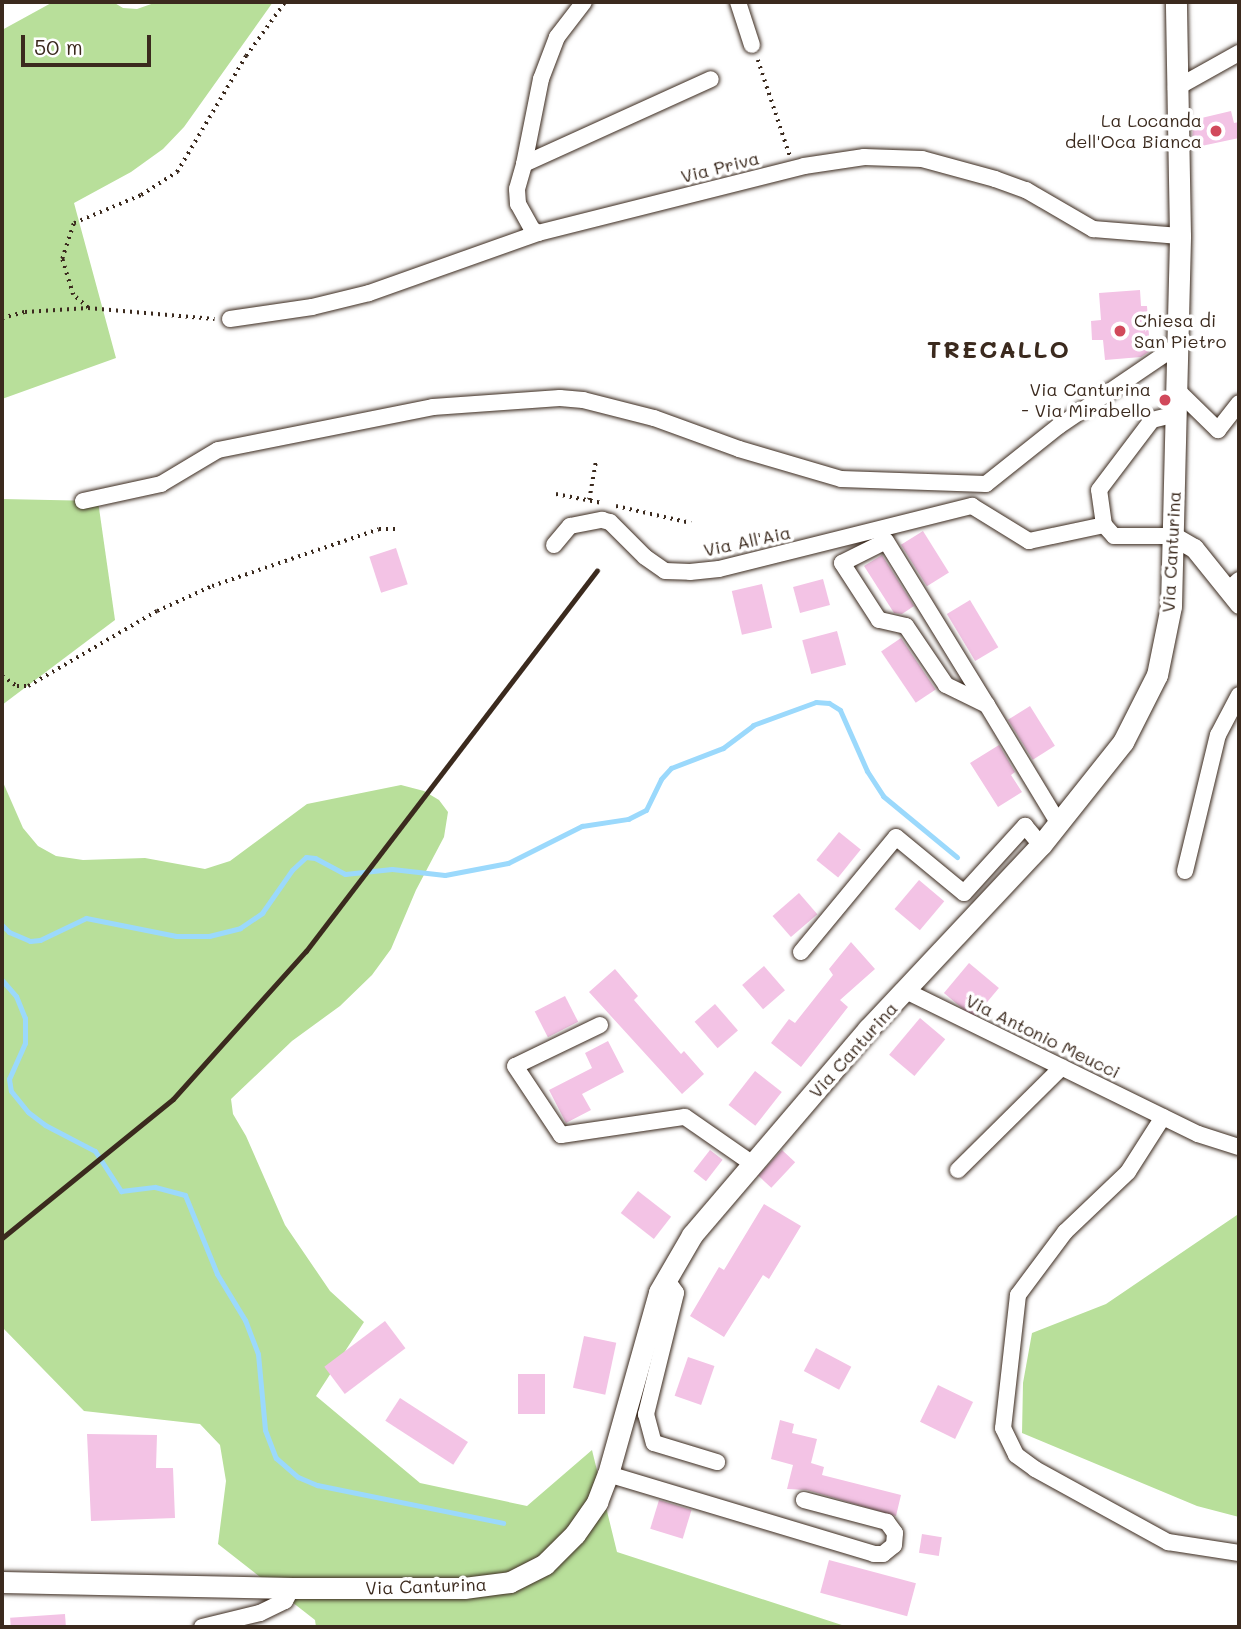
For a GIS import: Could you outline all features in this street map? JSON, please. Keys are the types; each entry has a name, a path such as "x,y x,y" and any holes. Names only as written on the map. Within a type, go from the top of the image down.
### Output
{"main road":[{"name":"Via Canturina","path":"2,1582 292,1588 464,1588 510,1582 545,1564 575,1534 597,1502 608,1474 659,1292 692,1235 868,1029 1059,824 1123,741 1157,675 1171,606 1173,536 1180,236 1176,2"}],"street":[{"path":"538,233 524,218 518,204 517,190 541,79 557,37 584,2"},
{"path":"738,2 752,45"},
{"path":"1176,88 1239,53"},
{"path":"524,164 711,79"},
{"name":"Via Priva","path":"230,319 312,307 369,293 538,233 794,168 864,157 922,159 952,165 1026,190 1093,229 1180,236"},
{"path":"83,501 162,484 218,450 433,407 560,398 583,400 654,418 739,449 841,479 986,484 1059,426 1178,345"},
{"path":"1176,389 1218,430 1239,403"},
{"path":"1176,414 1152,420 1099,490 1104,524 1114,536 1173,536 1194,548 1235,591"},
{"name":"Via All'Aia","path":"554,545 570,526 602,520 610,522 645,557 665,571 719,569 972,506 1029,541 1104,524"},
{"path":"988,705 946,685 906,626 879,620 842,563 886,541 988,705 1059,824"},
{"path":"1185,871 1218,735 1239,695"},
{"path":"801,952 896,837 964,892 1025,826 1041,845"},
{"name":"Via Antonio Meucci","path":"906,990 1198,1134 1239,1147"},
{"path":"600,1025 515,1066 561,1135 685,1117 753,1164"},
{"path":"958,1170 1062,1067"},
{"path":"1163,1117 1128,1172 1065,1232 1017,1296 1003,1427 1016,1455 1035,1469 1168,1542 1239,1553"},
{"path":"666,1279 676,1293 646,1414 654,1443 717,1462"},
{"path":"608,1474 874,1554 883,1554 894,1545 895,1533 887,1522 804,1500"},
{"path":"202,1627 260,1613 285,1601 292,1588"}],"path":[{"path":"88,308 73,295 62,259 74,223 141,195 177,172 246,56 285,2"},
{"path":"752,45 794,168"},
{"path":"2,318 25,312 88,308 170,317 230,319"},
{"path":"589,500 596,460"},
{"path":"556,494 691,523"},
{"path":"2,676 17,686 28,686 157,611 212,586 379,529 395,529"}],"green space":[{"path":"53,2 113,2 123,8 137,9 157,2 273,2 184,127 163,149 131,172 74,203 116,358 2,399 2,30"},
{"path":"2,499 98,501 115,620 2,705"},
{"path":"2,780 23,828 38,846 56,856 83,860 145,858 205,869 230,861 307,804 401,785 424,791 439,800 448,812 444,837 416,890 391,949 372,975 340,1006 292,1041 231,1099 233,1114 246,1136 285,1225 330,1291 364,1322 316,1396 420,1483 527,1506 592,1450 617,1552 848,1627 316,1627 315,1620 218,1544 226,1481 220,1445 200,1424 84,1411 2,1327"},
{"path":"1237,1215 1239,1517 1197,1506 1022,1433 1023,1383 1032,1333 1106,1304"}],"building":[{"name":"La Locanda dell'Oca Bianca","path":"1231,111 1234,123 1239,122 1239,138 1192,148 1193,120"},
{"name":"Chiesa di San Pietro","path":"1140,290 1141,306 1147,306 1150,351 1141,357 1105,360 1103,340 1092,340 1091,321 1101,320 1099,293"},
{"path":"923,531 949,573 927,586 901,545"},
{"path":"396,548 408,584 381,593 369,557"},
{"path":"882,555 914,606 902,614 894,613 864,566"},
{"path":"823,579 830,605 800,613 793,587"},
{"path":"762,584 772,628 742,635 732,591"},
{"path":"970,600 998,647 975,661 947,614"},
{"path":"837,631 846,665 811,674 802,640"},
{"path":"901,638 936,689 916,703 881,651"},
{"path":"1030,706 1055,746 1033,760 1008,720"},
{"path":"999,745 1015,772 1011,775 1022,792 998,807 970,763"},
{"path":"839,832 861,850 838,878 816,860"},
{"path":"919,880 944,901 920,930 895,909"},
{"path":"799,893 817,914 791,937 773,916"},
{"path":"851,942 875,969 840,1000 848,1007 801,1067 771,1043 789,1019 795,1023 833,975 829,969"},
{"path":"969,963 999,988 974,1018 944,993"},
{"path":"764,966 785,990 763,1009 742,985"},
{"path":"615,969 638,996 634,1000 681,1054 684,1051 704,1074 682,1094 589,992"},
{"path":"565,996 578,1022 548,1037 535,1011"},
{"path":"715,1004 738,1030 718,1048 695,1022"},
{"path":"920,1018 945,1039 914,1076 889,1055"},
{"path":"608,1041 624,1072 582,1094 591,1110 566,1123 549,1090 592,1068 585,1053"},
{"path":"755,1071 782,1092 755,1126 729,1105"},
{"path":"710,1150 723,1160 706,1181 693,1171"},
{"path":"782,1150 795,1162 771,1188 758,1176"},
{"path":"638,1191 671,1217 654,1239 621,1213"},
{"path":"764,1204 801,1226 769,1279 763,1275 724,1337 690,1316 719,1267 724,1270"},
{"path":"385,1321 405,1348 345,1394 324,1367"},
{"path":"584,1336 616,1343 605,1395 573,1388"},
{"path":"816,1348 851,1367 839,1390 804,1371"},
{"path":"688,1357 714,1366 701,1405 675,1396"},
{"path":"518,1374 545,1374 545,1414 518,1414"},
{"path":"938,1385 973,1402 955,1439 920,1422"},
{"path":"400,1398 468,1442 453,1465 385,1421"},
{"path":"780,1420 794,1424 792,1433 817,1439 811,1463 824,1467 822,1475 901,1495 896,1516 807,1490 787,1489 793,1465 771,1459"},
{"path":"87,1434 157,1435 156,1468 173,1468 175,1518 91,1521"},
{"path":"659,1500 692,1510 683,1539 650,1529"},
{"path":"922,1534 942,1537 939,1556 919,1553"},
{"path":"829,1560 916,1583 907,1616 820,1593"},
{"path":"65,1614 66,1627 11,1627 10,1618"}],"waterway":[{"path":"2,925 9,932 30,941 40,940 86,918 176,936 209,936 240,928 262,913 292,870 306,857 315,858 345,874 392,869 445,875 508,863 582,826 628,819 646,810 661,779 671,768 723,748 753,725 816,702 829,703 840,710 867,771 883,796 957,857"},
{"path":"2,980 16,996 25,1018 25,1043 9,1079 11,1091 28,1112 45,1125 95,1151 121,1191 155,1187 185,1195 217,1274 245,1320 258,1354 265,1430 276,1458 298,1477 317,1485 503,1523"}],"railway":[{"path":"2,1238 173,1099 306,951 597,570"}],"place":[{"name":"La Locanda dell'Oca Bianca","path":"1216,131"},
{"name":"Chiesa di San Pietro","path":"1120,331"},
{"name":"Via Canturina - Via Mirabello","path":"1165,400"}],"district":[{"name":"TRECALLO","path":"999,349"}]}
